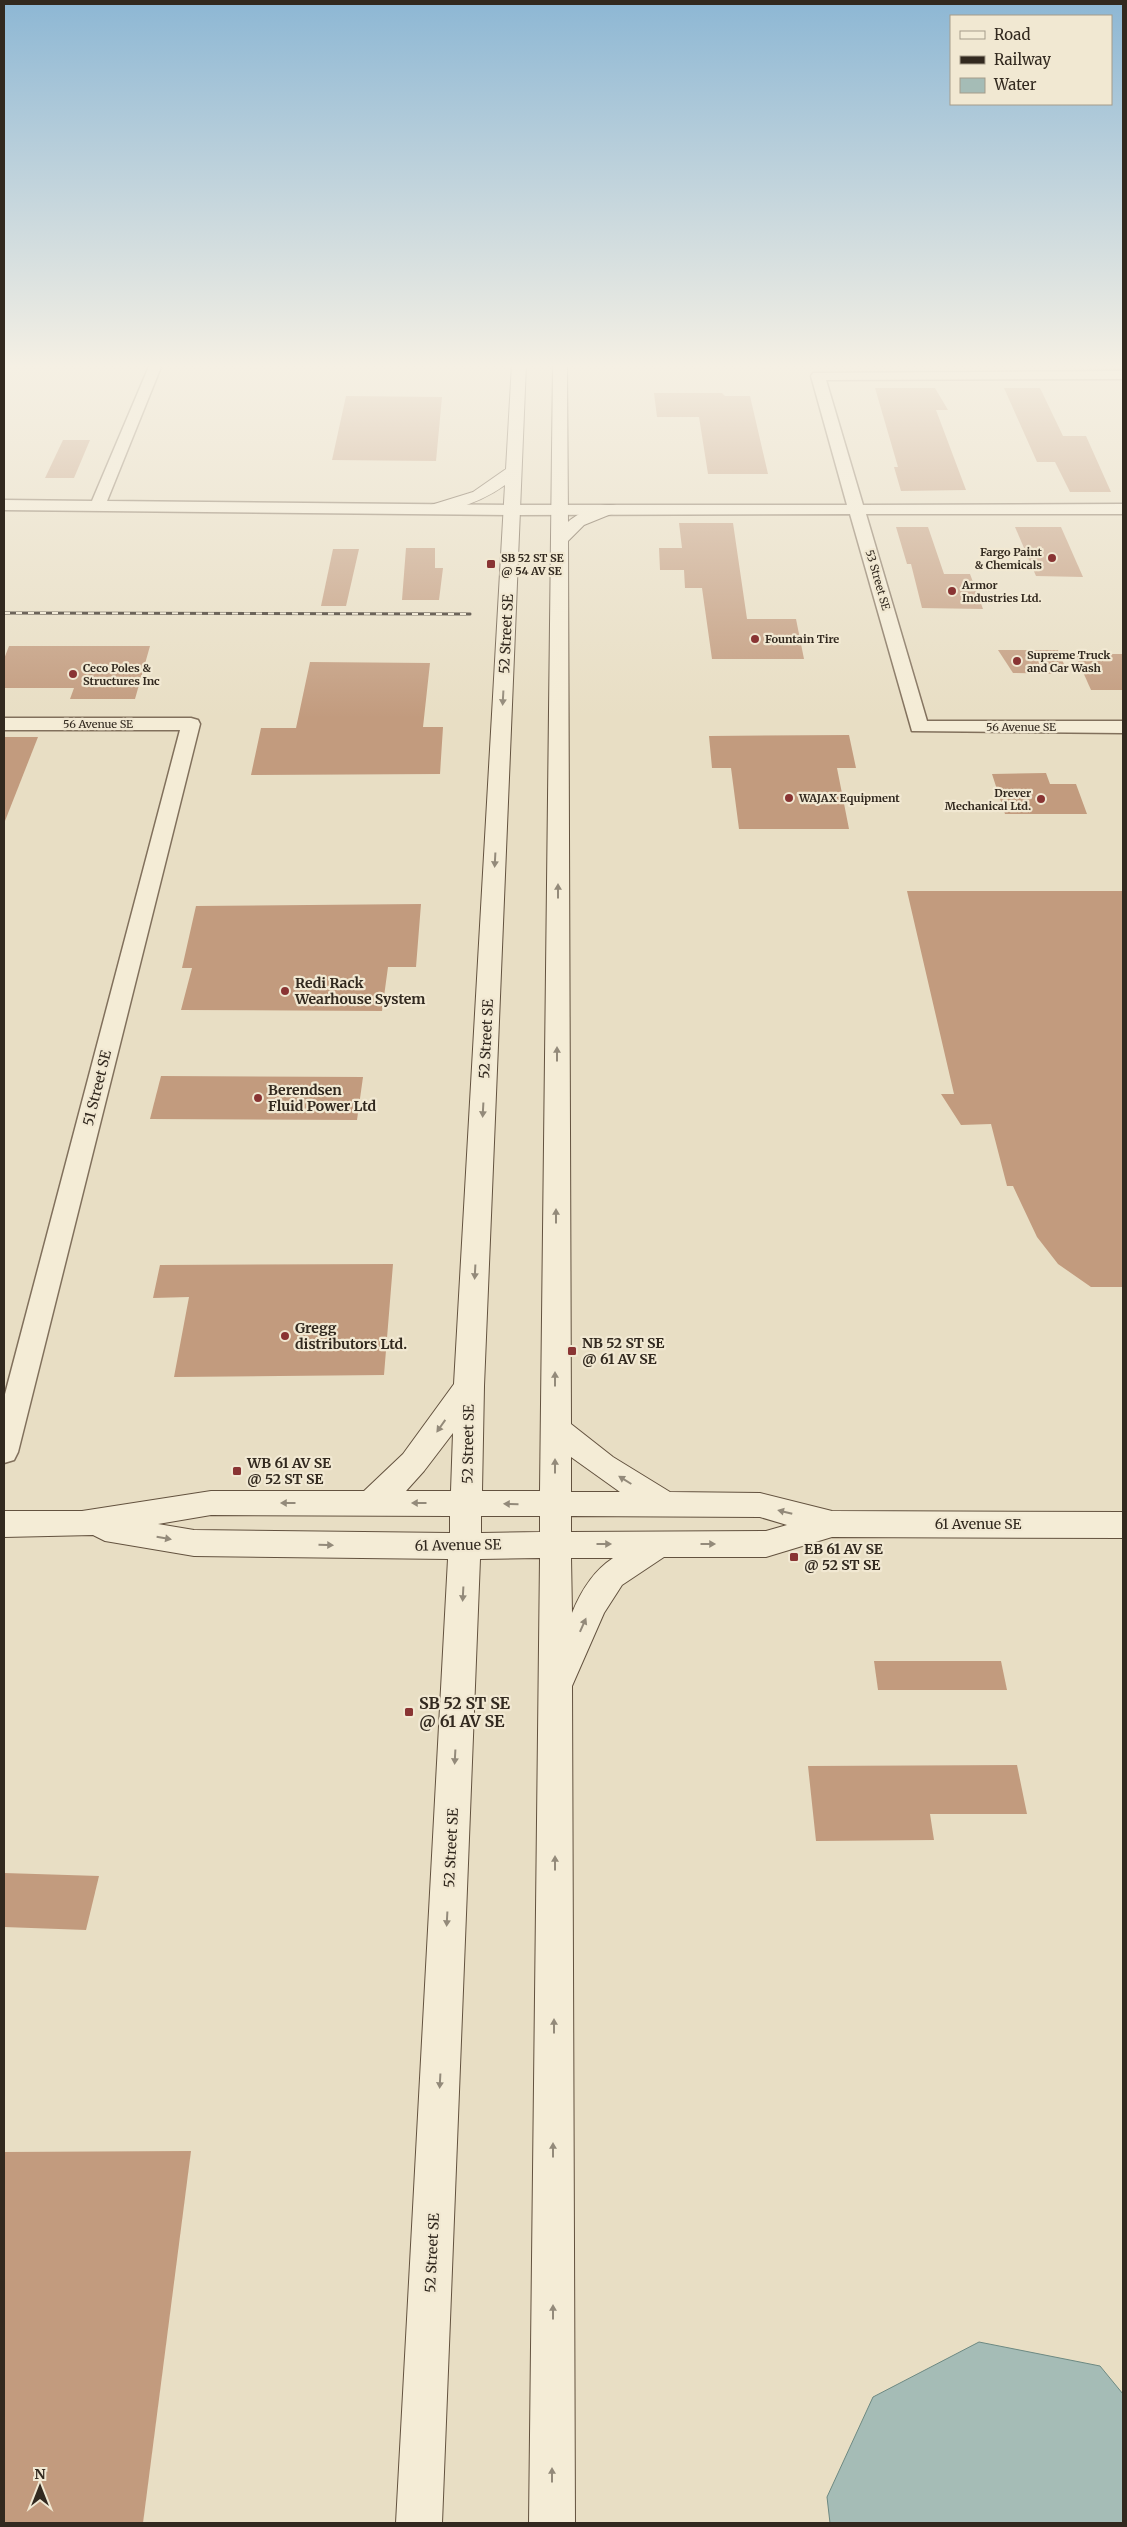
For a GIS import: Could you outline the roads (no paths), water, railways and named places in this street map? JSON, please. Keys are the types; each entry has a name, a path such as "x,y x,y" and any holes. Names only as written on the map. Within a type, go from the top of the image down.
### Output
{"main road":[{"path":"437,508 467,502 484,494 499,482"},
{"name":"52 Street SE","path":"419,2523 466,1546 469,1386 514,482"},
{"path":"552,2523 560,482"},
{"path":"560,540 578,521 610,509"},
{"path":"371,1503 397,1483 415,1464 469,1386"},
{"path":"555,1428 602,1465 666,1505"},
{"name":"61 Avenue SE","path":"4,1524 82,1524 211,1503 371,1503 760,1505 832,1524 1123,1525"},
{"name":"61 Avenue SE","path":"82,1524 194,1543 466,1546 766,1544 832,1524"},
{"path":"556,1686 591,1606 611,1576 659,1544"}],"street":[{"path":"98,505 107,482"},
{"name":"53 Street SE","path":"849,482 920,726"},
{"path":"4,505 513,510 1123,509"},
{"name":"56 Avenue SE","path":"4,724 192,724"},
{"name":"51 Street SE","path":"4,1452 140,918 192,724"},
{"name":"56 Avenue SE","path":"920,726 1123,727"}],"water":[{"path":"979,2342 1100,2366 1123,2394 1123,2523 830,2523 827,2497 873,2397"}],"railway":[{"path":"4,613 470,614"}],"place":[{"name":"Fargo Paint & Chemicals","path":"1052,558"},
{"name":"SB 52 ST SE @ 54 AV SE","path":"491,564"},
{"name":"Armor Industries Ltd.","path":"952,591"},
{"name":"Fountain Tire","path":"755,639"},
{"name":"Supreme Truck and Car Wash","path":"1017,661"},
{"name":"Ceco Poles & Structures Inc","path":"73,674"},
{"name":"WAJAX Equipment","path":"789,798"},
{"name":"Drever Mechanical Ltd.","path":"1041,799"},
{"name":"Redi Rack Wearhouse System","path":"285,991"},
{"name":"Berendsen Fluid Power Ltd","path":"258,1098"},
{"name":"Gregg distributors Ltd.","path":"285,1336"},
{"name":"NB 52 ST SE @ 61 AV SE","path":"572,1351"},
{"name":"WB 61 AV SE @ 52 ST SE","path":"237,1471"},
{"name":"EB 61 AV SE @ 52 ST SE","path":"794,1557"},
{"name":"SB 52 ST SE @ 61 AV SE","path":"409,1712"}]}
